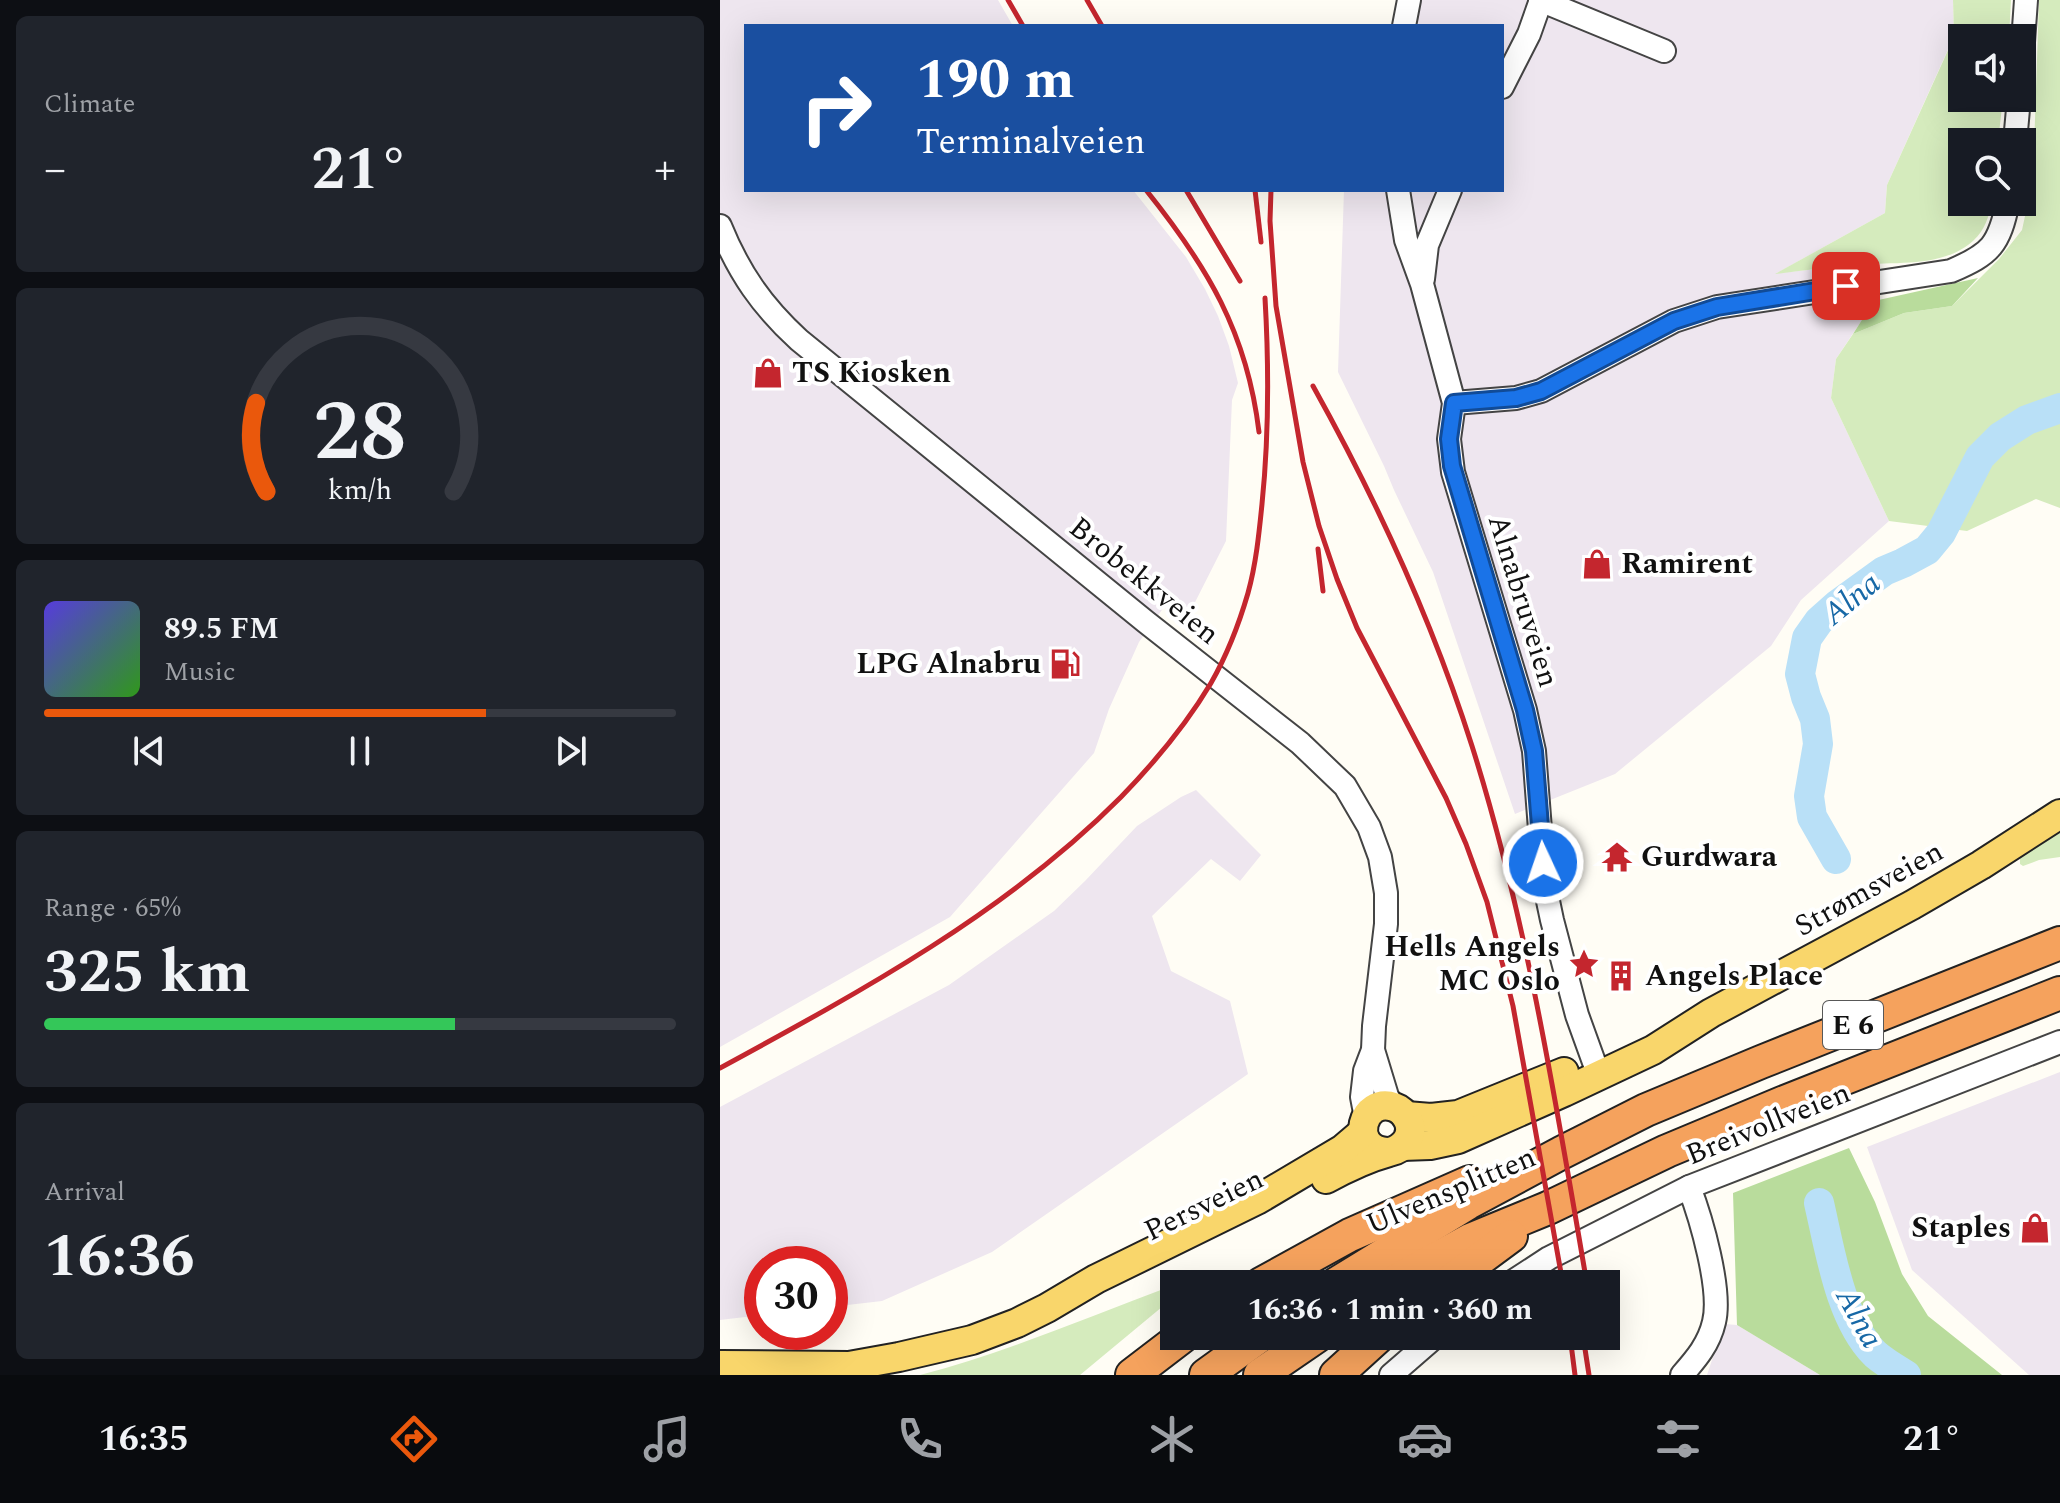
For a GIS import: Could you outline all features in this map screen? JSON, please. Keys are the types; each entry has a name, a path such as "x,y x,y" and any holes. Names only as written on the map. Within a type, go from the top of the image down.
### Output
{"highway":[{"name":"E 6","path":"1359,1270 1468,1203 1646,1110 2060,943"},
{"name":"E 6","path":"1415,1270 1470,1240 1548,1208 1667,1151 2060,993"},
{"name":"Ulvensplitten","path":"1286,1270 1394,1215 1646,1110"},
{"name":"Ulvensplitten","path":"1465,1270 1548,1208"},
{"path":"1132,1375 1165,1350"},
{"path":"1206,1375 1241,1350"},
{"path":"1260,1375 1297,1350"},
{"path":"1336,1375 1364,1350"}],"main road":[{"name":"Strømsveien","path":"1400,1111 1431,1118 1458,1115 1653,1050 1707,1015 1981,865 2060,814"},
{"name":"Strømsveien","path":"1394,1149 1458,1139 1596,1068"},
{"path":"1380,1107 1400,1111 1410,1132 1408,1137 1394,1149 1374,1149 1365,1139 1364,1125 1374,1109 1380,1107"},
{"name":"Persveien","path":"720,1365 849,1366 972,1340 1017,1323 1096,1279 1269,1193 1343,1149 1364,1125"},
{"name":"Persveien","path":"1047,1308 1107,1289 1201,1247 1263,1217 1342,1170 1394,1149"}],"street":[{"path":"1404,24 1409,0"},
{"path":"1504,83 1529,34 1540,0 1664,51"},
{"path":"2024,24 2026,0"},
{"name":"Alnabruveien","path":"1398,192 1406,240 1422,284 1454,403 1449,439 1453,472 1525,710 1534,751 1544,882 1552,920 1577,1015 1596,1068"},
{"name":"Alnabruveien","path":"1422,284 1427,245 1449,192"},
{"path":"1454,403 1516,398 1541,391 1674,321 1717,307 1951,271 1977,260 1995,242 2003,216"},
{"name":"Brobekkveien","path":"720,226 735,262 750,285 766,307 799,340 1300,743 1345,786 1362,812 1375,842 1386,893 1386,924 1373,1050 1365,1071 1364,1125"},
{"name":"Breivollveien","path":"1531,1270 1689,1187 2060,1042"},
{"name":"Brobekkveien","path":"1373,1050 1387,1096 1400,1111"},
{"path":"1682,1375 1703,1349 1715,1317 1714,1289 1704,1230 1689,1187"},
{"path":"1391,1375 1420,1350"}],"shaded area":[{"path":"720,0 998,0 1012,24 744,24 744,192 1135,192 1186,257 1205,289 1229,346 1238,383 1232,400 1226,541 1184,624 1164,607 1139,642 1109,709 1094,753 950,917 720,1047"},
{"path":"1413,0 1953,0 1954,24 1948,24 1948,49 1887,185 1885,213 1777,273 1857,265 1862,320 1836,359 1831,398 1889,521 1801,600 1771,646 1615,774 1515,814 1433,572 1338,372 1344,192 1504,192 1504,24 1405,24"},
{"path":"1196,790 1261,855 1240,881 1211,859 1152,916 1171,971 1230,1001 1248,1074 992,1252 882,1301 848,1305 848,1246 744,1246 744,1317 720,1320 720,1107 949,985 1054,911 1137,826"},
{"path":"2060,1072 2060,1375 2029,1375 1912,1270 1867,1147"},
{"path":"1724,1324 1737,1325 1820,1375 1707,1375"}],"green space":[{"path":"1953,0 2011,0 2010,24 1954,24"},
{"path":"2039,0 2060,0 2060,508 2036,499 1967,531 1889,521 1831,398 1836,359 1853,334 1904,313 1952,306 1999,259 2022,230 2025,216 2036,216"},
{"path":"1948,50 1948,112 2001,112 2000,128 1948,128 1948,216 1988,216 1981,232 1962,249 1933,260 1775,274 1885,213 1887,185"},
{"path":"1978,278 1952,306 1904,313 1853,334 1874,301"},
{"path":"2060,828 2060,857 2023,866 2020,864 2020,855"},
{"path":"1849,1148 1875,1202 1902,1274 1928,1316 2002,1375 1820,1375 1737,1325 1733,1193"},
{"path":"1160,1290 1160,1309 1080,1375 920,1375 1017,1345"}],"waterway":[{"name":"Alna","path":"1836,859 1812,817 1809,796 1818,744 1815,719 1800,674 1807,638 1819,621 1837,605 1884,571 1927,550 1941,533 1980,457 2000,437 2027,420 2060,408"},
{"name":"Alna","path":"1819,1203 1832,1262 1853,1322 1875,1354 1906,1375"}],"railway":[{"path":"1008,0 1022,24"},
{"path":"1087,0 1101,24"},
{"path":"1148,192 1188,246 1221,302 1245,363 1259,432"},
{"path":"1187,192 1240,281"},
{"path":"1255,192 1261,242"},
{"path":"1271,192 1276,306 1303,462 1319,526 1357,628 1446,798 1487,902 1513,1006 1560,1270"},
{"path":"720,1068 931,947 1030,877 1077,839 1121,797 1158,757 1191,714 1211,683 1232,639 1248,593 1255,560 1267,427 1265,298"},
{"path":"1313,386 1402,562 1472,746 1509,878 1524,945 1585,1270"},
{"path":"1318,549 1323,591"},
{"path":"1572,1350 1575,1375"},
{"path":"1585,1350 1589,1375"}],"place":[{"name":"TS Kiosken","path":"768,373"},
{"name":"Ramirent","path":"1597,564"},
{"name":"LPG Alnabru","path":"1065,664"},
{"name":"Gurdwara","path":"1617,857"},
{"name":"Hells Angels MC Oslo","path":"1584,964"},
{"name":"Angels Place","path":"1621,976"},
{"name":"Staples","path":"2035,1228"}],"route":[{"path":"1543,863 1534,751 1525,710 1452,466 1449,439 1454,403 1516,398 1541,391 1674,321 1717,307 1846,286"}]}
